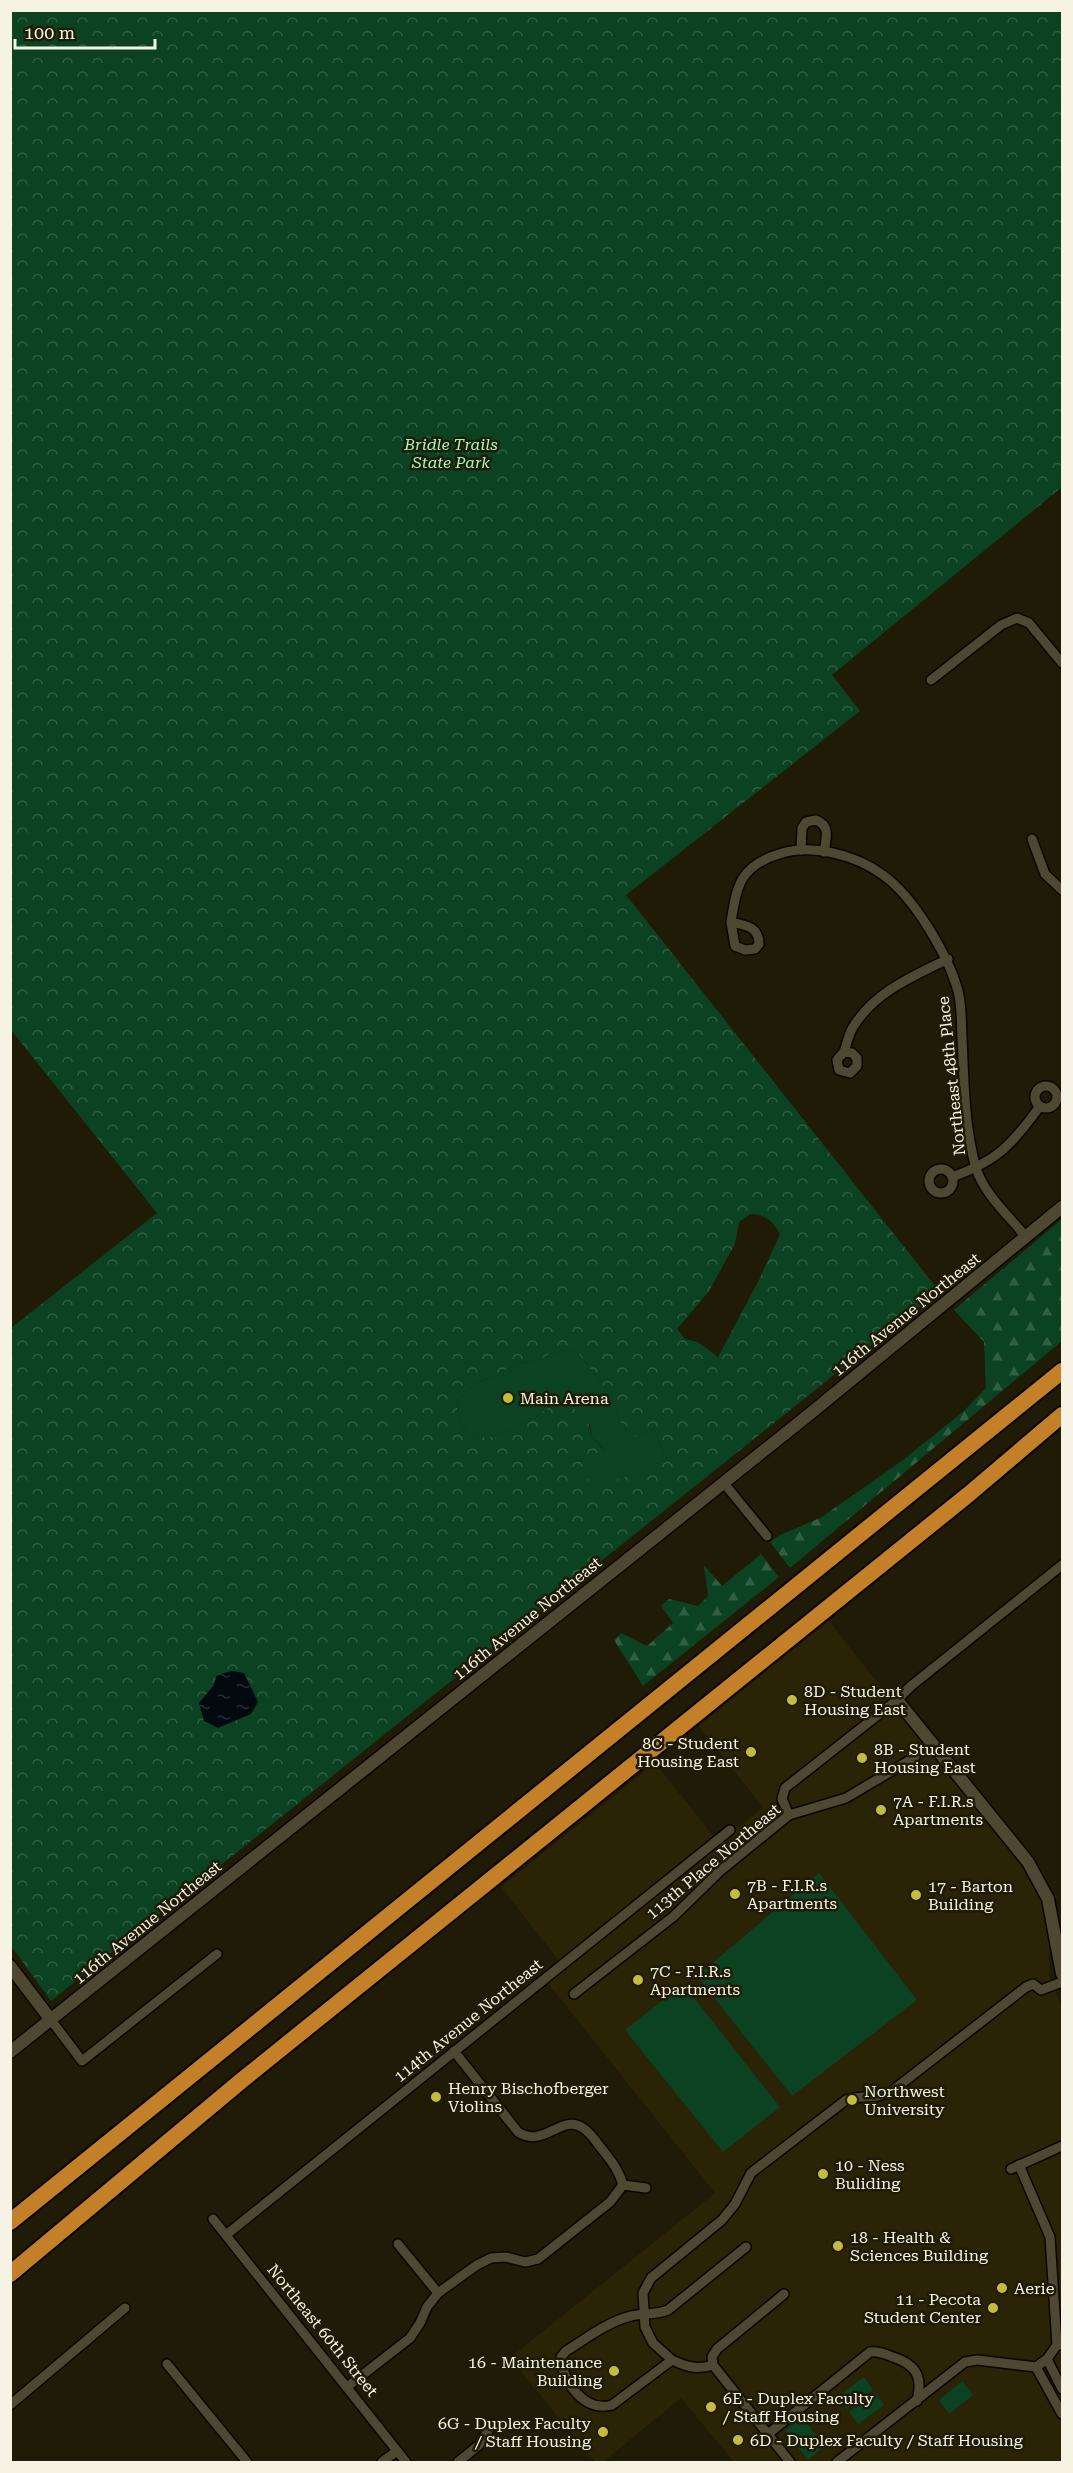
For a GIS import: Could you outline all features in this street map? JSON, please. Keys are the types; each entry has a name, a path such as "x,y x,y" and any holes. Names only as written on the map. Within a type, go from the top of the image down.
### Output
{"highway":[{"path":"10,2222 1062,1371"},
{"path":"10,2274 251,2074 960,1502 1062,1415"}],"street":[{"path":"931,680 1001,625 1020,618 1036,630 1062,663"},
{"path":"801,850 802,828 809,820 816,820 823,823 827,830 824,852"},
{"path":"1032,839 1046,874 1062,890"},
{"name":"Northeast 48th Place","path":"731,922 737,889 743,876 753,866 782,853 801,850 812,849 856,860 883,875 904,896 948,959 959,994 966,1110 976,1168 984,1185 1026,1237"},
{"path":"844,1052 852,1029 875,1001 902,982 948,959"},
{"path":"952,1177 992,1160 1013,1142 1040,1106"},
{"name":"116th Avenue Northeast","path":"10,2052 723,1482 1062,1207"},
{"path":"723,1482 767,1536"},
{"path":"789,1815 782,1799 785,1788 1062,1565"},
{"path":"897,1700 1028,1862 1058,1919 1057,1954 1062,1974"},
{"name":"113th Place Northeast","path":"574,1994 674,1916 720,1871 789,1815 846,1798 915,1757"},
{"name":"114th Avenue Northeast","path":"226,2235 730,1830"},
{"path":"10,1966 82,2061 217,1954"},
{"path":"713,2365 700,2369 687,2367 672,2360 653,2343 645,2327 643,2314 643,2292 651,2278 722,2220 735,2204 751,2173 846,2100 858,2096 886,2095 1026,1987 1033,1984 1041,1990 1062,1982"},
{"path":"454,2051 518,2132 526,2137 536,2138 566,2125 576,2124 586,2129 620,2172 623,2185"},
{"path":"837,2463 965,2362 977,2360 1036,2367 1047,2359 1059,2345 1050,2237 1015,2167 1062,2146"},
{"path":"623,2185 646,2188"},
{"path":"347,2387 410,2338 427,2307 438,2293 477,2265 491,2258 506,2257 525,2262 538,2259 610,2202 623,2185"},
{"name":"Northeast 60th Street","path":"213,2219 406,2463"},
{"path":"398,2244 438,2293"},
{"path":"672,2360 612,2405 602,2408 592,2406 582,2399 561,2366 561,2357 566,2351 614,2321 668,2310 746,2247"},
{"path":"784,2294 717,2349 712,2357 713,2365 790,2463"},
{"path":"10,2404 125,2308"},
{"path":"768,2434 870,2352 877,2351 910,2364 918,2377 920,2387 916,2401"},
{"path":"1047,2359 1062,2390"},
{"path":"167,2364 247,2463"},
{"path":"1036,2367 1062,2414"},
{"path":"458,2463 479,2445 492,2424"},
{"path":"382,2463 397,2451"}],"shaded area":[{"name":"Northwest University","path":"829,1621 1041,1891 1049,1943 1049,1976 1062,2007 1062,2462 734,2462 681,2398 603,2462 595,2462 510,2358 715,2193 547,1982 564,1967 501,1887 655,1763 719,1843 763,1807 698,1726"}],"green space":[{"name":"Bridle Trails State Park","path":"11,11 1062,11 1062,487 832,675 860,711 626,895 939,1291 51,2001 11,1946 11,1328 157,1213 11,1030","holes":["750,1214 768,1219 780,1234 759,1280 718,1357 698,1342 685,1339 677,1329 709,1291 735,1244 739,1222","565,1350 578,1353 611,1395 620,1421 631,1438 653,1428 667,1459 593,1490 580,1460 604,1450 591,1436 587,1416 556,1399 536,1417 495,1436 480,1437 473,1435 463,1427 458,1414 458,1400 473,1385 520,1363 538,1361 549,1354"]},
{"path":"1062,1219 1062,1341 790,1568 770,1542 780,1535 822,1517 903,1460 965,1410 986,1388 984,1342 954,1310"},
{"path":"565,1350 578,1353 611,1395 620,1421 631,1438 653,1428 667,1459 593,1491 580,1460 604,1449 591,1436 590,1424 556,1400 535,1417 495,1436 480,1437 473,1435 463,1427 458,1414 458,1400 473,1385 520,1363 538,1361 549,1354"},
{"path":"761,1554 779,1577 643,1686 614,1640 621,1633 647,1646 673,1623 661,1606 669,1599 698,1606 708,1596 704,1565 722,1586"},
{"path":"819,1873 917,2000 792,2096 697,1976"},
{"path":"683,1984 780,2107 723,2152 625,2030"},
{"path":"864,2377 873,2390 847,2409 837,2397"},
{"path":"962,2381 973,2395 949,2414 939,2400"},
{"path":"875,2392 884,2405 858,2424 849,2412"},
{"path":"801,2417 825,2446 808,2460 785,2431"}],"water":[{"path":"232,1671 244,1673 258,1702 251,1714 218,1728 204,1721 199,1703 213,1686 217,1675"}],"place":[{"name":"Main Arena","path":"508,1398"},
{"name":"8D - Student Housing East","path":"792,1700"},
{"name":"8C - Student Housing East","path":"751,1752"},
{"name":"8B - Student Housing East","path":"862,1758"},
{"name":"7A - F.I.R.s Apartments","path":"881,1810"},
{"name":"7B - F.I.R.s Apartments","path":"735,1894"},
{"name":"17 - Barton Building","path":"916,1895"},
{"name":"7C - F.I.R.s Apartments","path":"638,1980"},
{"name":"Henry Bischofberger Violins","path":"436,2097"},
{"name":"Northwest University","path":"852,2100"},
{"name":"10 - Ness Buliding","path":"823,2174"},
{"name":"18 - Health & Sciences Building","path":"838,2246"},
{"name":"Aerie","path":"1002,2288"},
{"name":"11 - Pecota Student Center","path":"993,2308"},
{"name":"16 - Maintenance Building","path":"614,2371"},
{"name":"6E - Duplex Faculty / Staff Housing","path":"711,2407"},
{"name":"6G - Duplex Faculty / Staff Housing","path":"603,2432"},
{"name":"6D - Duplex Faculty / Staff Housing","path":"738,2440"}]}
